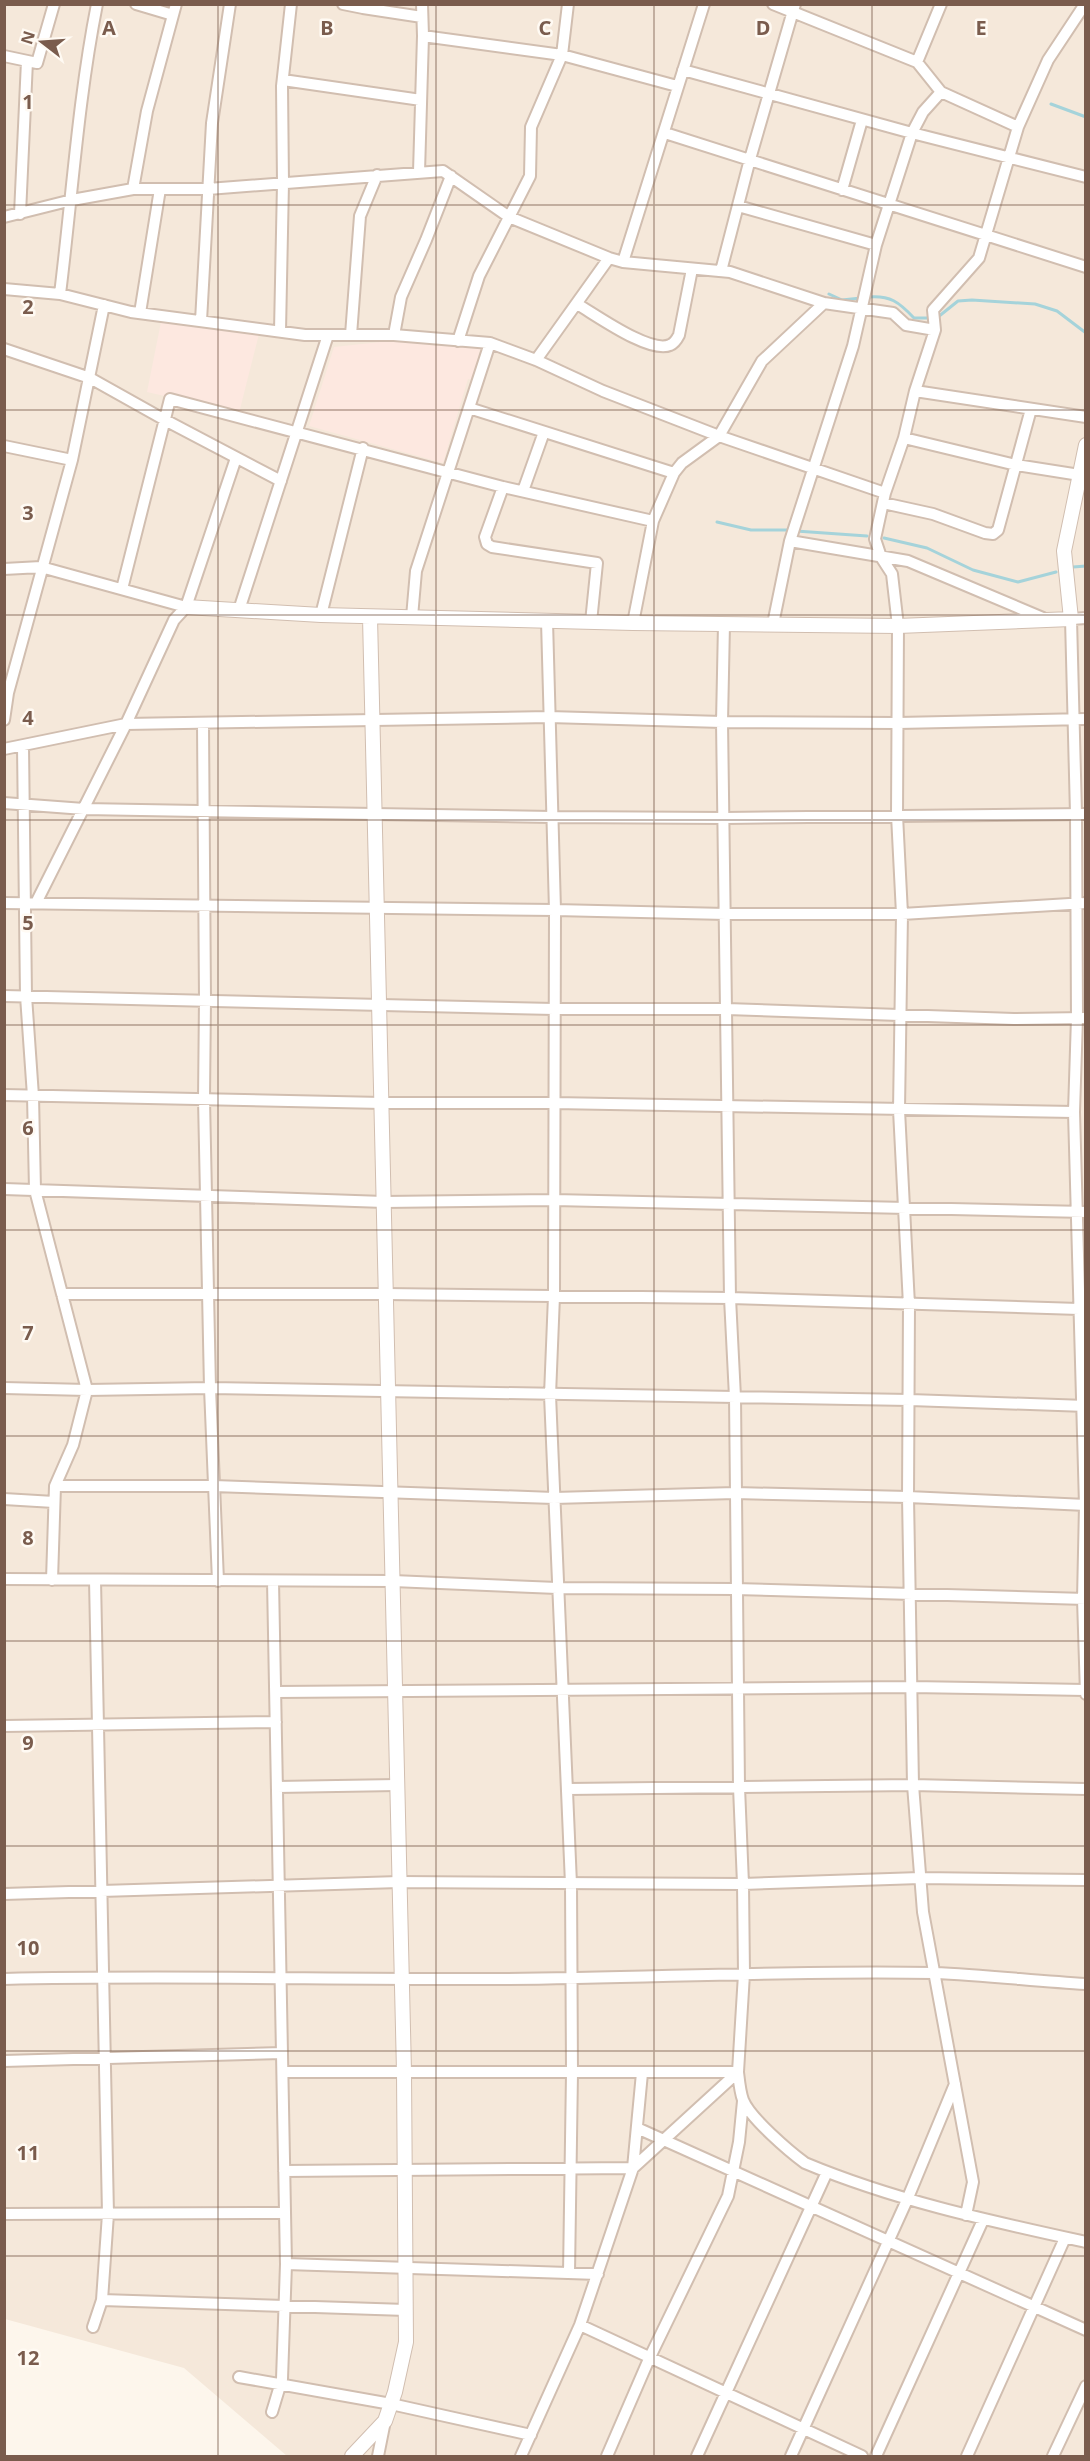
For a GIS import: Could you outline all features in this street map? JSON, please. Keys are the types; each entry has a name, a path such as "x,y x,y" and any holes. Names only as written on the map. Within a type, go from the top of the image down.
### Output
{"street":[{"path":"4,56 37,63 54,4"},
{"path":"60,294 85,64 97,4"},
{"path":"132,189 147,111 174,10 136,4"},
{"path":"201,321 212,123 231,4"},
{"path":"280,331 283,80 291,4"},
{"path":"343,4 422,17"},
{"path":"419,172 422,4"},
{"path":"458,340 479,276 530,176 531,127 562,55 568,4"},
{"path":"623,262 704,4"},
{"path":"773,4 793,8 917,62 941,93 1018,127"},
{"path":"917,62 941,4"},
{"path":"966,2215 973,2182 923,1912 913,1785 908,1497 909,1305 899,1110 902,914 897,815 898,626 892,574 881,557 875,539 884,498 904,438 934,322 933,310 980,258 1018,127 1048,60 1085,4"},
{"path":"721,271 793,8"},
{"path":"423,36 562,55 677,86"},
{"path":"20,214 27,61"},
{"path":"683,70 862,120 1086,177"},
{"path":"283,80 373,91 422,100"},
{"path":"774,624 795,524 853,346 876,245 912,133 923,112 941,93"},
{"path":"842,190 862,120"},
{"path":"665,133 1086,267"},
{"path":"4,218 72,200 132,189 208,189 443,171 509,217 609,258 623,262 730,272 824,303 864,301 893,314 906,325 934,322"},
{"path":"351,335 360,216 377,176"},
{"path":"394,335 401,297 451,176"},
{"path":"140,313 160,189"},
{"path":"738,206 876,245"},
{"path":"536,360 609,258"},
{"path":"577,304 639,340 668,347 679,335 692,269"},
{"path":"4,290 60,294 140,313 305,335 394,335 490,343 536,360 603,391 719,436 884,498 993,534 998,531 1031,409"},
{"path":"633,623 653,520 674,473 682,463 719,436 762,361 824,303"},
{"path":"4,720 8,693 72,460 104,305"},
{"path":"239,610 328,335"},
{"path":"412,617 416,571 490,343"},
{"path":"4,349 90,378 280,480"},
{"path":"915,392 1086,417"},
{"path":"122,590 170,399 363,448 449,473 653,520"},
{"path":"470,408 674,473"},
{"path":"523,491 544,432"},
{"path":"904,438 1016,465 1082,476"},
{"path":"276,1692 911,1687 1085,1692 1084,1406 1079,1309 1081,1212 1074,1112 1081,1018 1080,719 1065,551 1082,476 1086,445"},
{"path":"4,446 72,460"},
{"path":"321,615 363,448"},
{"path":"31,903 84,810 174,620 186,607 236,458"},
{"path":"503,486 485,537 487,543 492,547 597,563 591,622"},
{"path":"791,539 908,561 1046,620"},
{"path":"4,569 41,567 186,607 321,615 633,623 898,626 1086,618"},
{"path":"370,617 404,2072 406,2310 404,2360 378,2457"},
{"path":"547,621 555,910 554,1296 550,1395 571,1884 572,2073 569,2273"},
{"path":"607,2457 649,2359 728,2196 734,2172 743,2101 738,2073 744,1974 735,1589 735,1396 730,1298 722,722 724,624"},
{"path":"4,749 126,724 373,722 549,717 722,722 898,723 1080,719"},
{"path":"203,724 207,1293 218,1581"},
{"path":"23,746 24,804 31,903 26,996 33,1096 35,1190 87,1390 73,1445 55,1486 52,1580"},
{"path":"4,803 84,810 552,817 725,818 1081,814"},
{"path":"4,903 726,914 902,914 1080,904"},
{"path":"4,996 554,1009 727,1009 1014,1019 1081,1018"},
{"path":"4,1095 382,1103 554,1103 1074,1112"},
{"path":"4,1189 384,1202 554,1200 1081,1212"},
{"path":"62,1294 386,1294 730,1298 1079,1309"},
{"path":"4,1388 87,1390 210,1388 550,1395 735,1396 1084,1406"},
{"path":"55,1486 214,1486 554,1498 735,1493 908,1497 1085,1505"},
{"path":"4,1498 54,1502"},
{"path":"4,1579 393,1581 1084,1599"},
{"path":"93,2327 102,2300 108,2214 95,1580"},
{"path":"272,2412 280,2385 286,2264 273,1581"},
{"path":"4,1726 276,1722"},
{"path":"277,1787 397,1785"},
{"path":"568,1789 913,1785 1086,1789"},
{"path":"4,1894 399,1882 743,1884 920,1878 1086,1880"},
{"path":"4,1979 103,1976 402,1980 935,1973 1086,1984"},
{"path":"4,2061 282,2053"},
{"path":"283,2072 738,2073"},
{"path":"521,2457 580,2325 633,2168 642,2073"},
{"path":"284,2171 633,2168 738,2073"},
{"path":"790,2457 907,2200 955,2083"},
{"path":"743,2101 758,2120 793,2155 827,2172 907,2200 983,2220 1086,2242"},
{"path":"637,2128 1086,2330"},
{"path":"697,2457 827,2172"},
{"path":"4,2214 285,2213"},
{"path":"876,2457 983,2220"},
{"path":"967,2457 1065,2238"},
{"path":"286,2264 598,2274"},
{"path":"102,2300 406,2310"},
{"path":"580,2325 862,2457"},
{"path":"239,2377 391,2404 531,2435"},
{"path":"1053,2457 1086,2386"},
{"path":"352,2457 386,2421"}],"shaded area":[{"path":"4,5 1085,5 1085,2456 287,2456 184,2368 5,2319"},
{"path":"161,322 260,330 239,413 147,392"},
{"path":"399,340 481,346 472,380 468,379 443,463 309,426 334,347"}],"waterway":[{"path":"1051,104 1086,117"},
{"path":"829,294 842,300 861,298"},
{"path":"868,297 882,297 894,301 914,318 931,318"},
{"path":"938,317 958,301 1035,304 1057,311 1086,333"},
{"path":"717,522 751,530 790,530"},
{"path":"796,531 867,536"},
{"path":"884,538 927,548 973,570 1018,582 1056,572"},
{"path":"1073,567 1086,566"}]}
